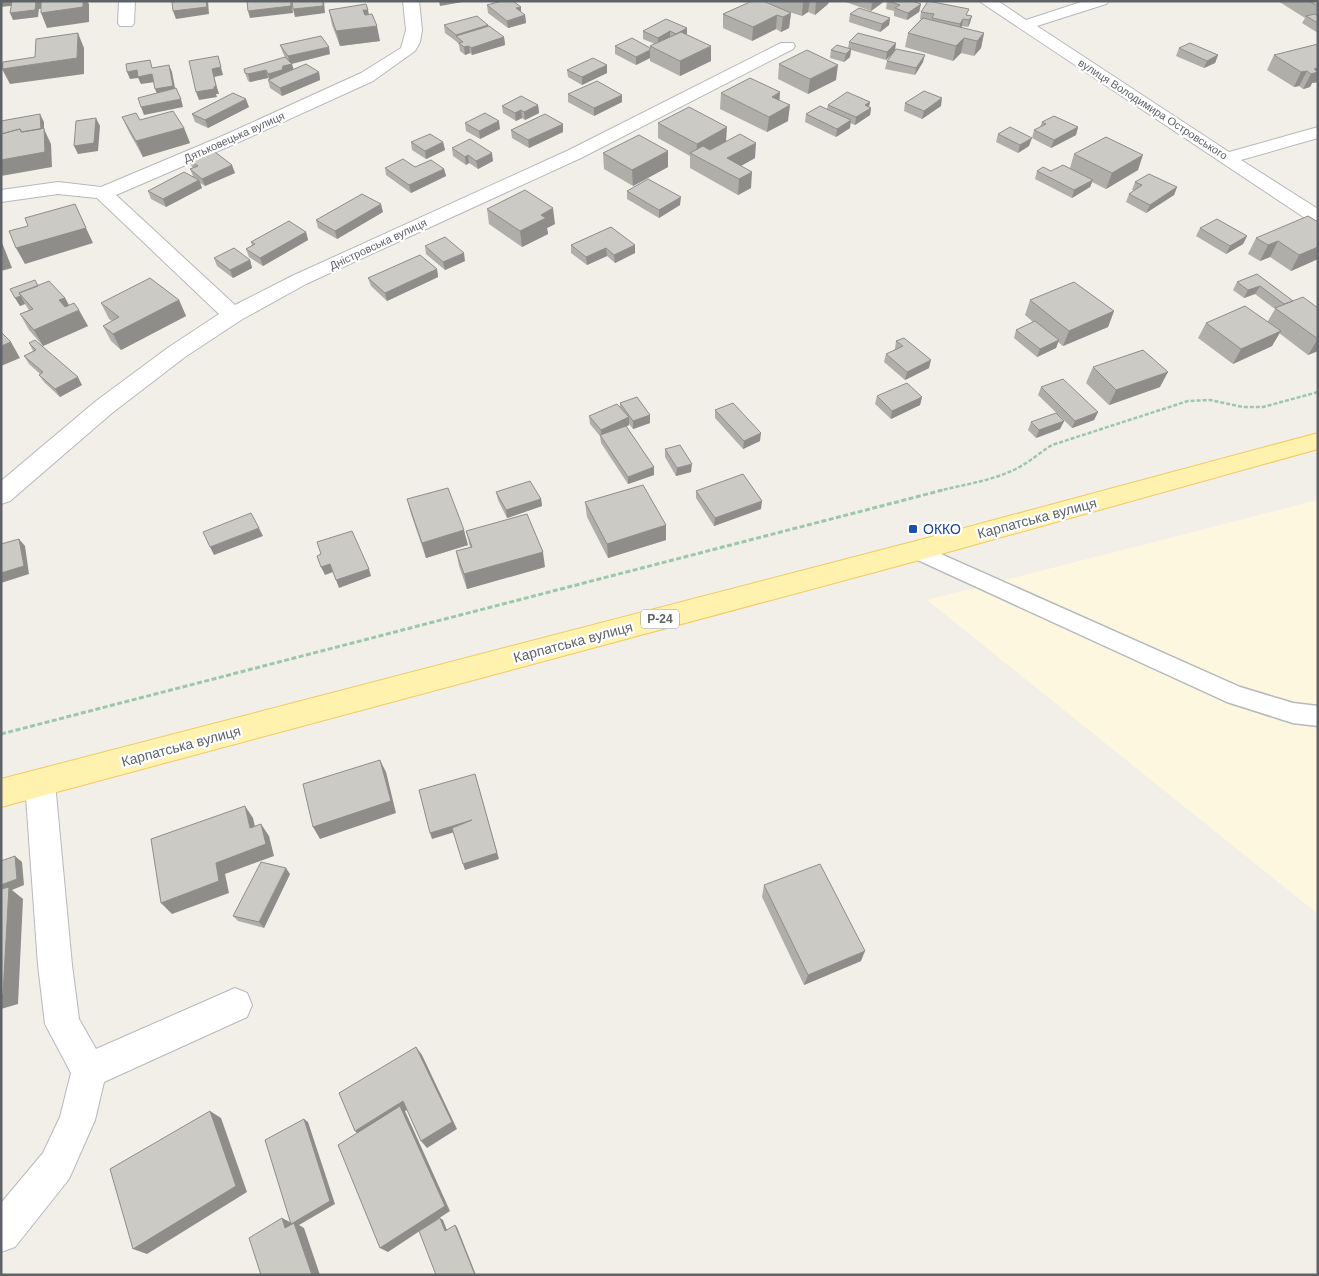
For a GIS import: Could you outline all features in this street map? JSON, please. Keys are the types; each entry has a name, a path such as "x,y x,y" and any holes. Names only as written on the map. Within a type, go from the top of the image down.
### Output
{"main road":[{"name":"Карпатська вулиця","path":"1,793 916,552 1318,441"}],"street":[{"path":"126,23 128,1"},
{"name":"Дятьковецька вулиця","path":"1,196 58,188 104,193 260,126 385,67 408,52 412,42 414,30 410,1"},
{"name":"вулиця Володимира Островського","path":"987,1 1318,218"},
{"path":"1025,25 1100,1"},
{"name":"Дністровська вулиця","path":"1,495 104,407 177,352 233,314 299,280 575,154 787,46"},
{"path":"1227,158 1318,132"},
{"path":"104,193 233,314"},
{"path":"1,1232 56,1166 77,1120 89,1071 62,1024 55,965 40,783"},
{"path":"89,1071 235,1005"}],"lane":[{"path":"916,552 1235,695 1293,713 1318,716"}],"path":[{"path":"1,734 1001,475 1024,465 1038,453 1052,445 1188,401 1210,400 1243,407 1263,407 1318,392"}],"shaded area":[{"path":"1318,500 1318,914 927,600"}],"building":[{"path":"12,1 36,1 35,10 10,13"},
{"path":"41,1 83,1 83,7 41,13"},
{"path":"206,1 207,7 173,11 172,2"},
{"path":"247,1 291,1 291,6 248,11"},
{"path":"292,1 323,1 323,6 293,9"},
{"path":"502,1 513,1 521,7 516,8 525,15 507,21 487,5"},
{"path":"752,1 763,1 791,13 783,17 777,15 753,27 723,14"},
{"path":"888,1 912,1 921,4 908,13 895,8 900,5"},
{"path":"928,1 969,9 966,15 972,16 969,20 963,19 960,24 932,18 934,14 921,12"},
{"path":"1309,1 1318,1 1318,6"},
{"path":"366,4 368,10 363,10 365,15 372,14 377,26 336,31 329,10"},
{"path":"859,8 890,18 882,24 850,14"},
{"path":"1315,14 1318,16 1318,23 1306,16"},
{"path":"477,16 488,25 456,35 444,25"},
{"path":"923,18 984,33 977,41 964,38 956,46 908,33"},
{"path":"666,19 687,28 676,34 670,31 658,38 643,31"},
{"path":"489,26 504,37 471,48 469,46 464,47 459,43 463,42 456,36"},
{"path":"681,32 711,46 680,61 650,46"},
{"path":"78,33 77,58 2,69 3,62 35,57 36,39"},
{"path":"858,33 896,43 887,52 849,42"},
{"path":"321,36 329,47 288,56 280,45"},
{"path":"632,38 650,48 650,50 636,57 615,46"},
{"path":"1190,43 1218,55 1207,61 1179,48"},
{"path":"1318,44 1318,68 1314,69 1318,72 1311,74 1307,71 1301,72 1274,55"},
{"path":"837,45 851,49 846,54 831,50"},
{"path":"896,49 925,55 916,68 887,61"},
{"path":"807,50 838,65 810,79 779,64"},
{"path":"218,56 221,67 212,69 216,86 214,89 196,92 189,61"},
{"path":"285,57 292,64 283,66 282,70 268,74 266,70 245,73 244,69"},
{"path":"593,58 607,65 582,77 567,70"},
{"path":"150,60 152,68 169,65 173,86 155,89 152,74 138,77 137,70 127,72 126,64"},
{"path":"306,64 319,72 280,88 268,80"},
{"path":"750,78 780,92 772,97 790,105 769,117 721,93"},
{"path":"597,81 622,95 594,108 568,94"},
{"path":"176,88 181,99 141,107 138,98"},
{"path":"924,91 942,98 924,111 905,103"},
{"path":"847,92 870,102 865,105 871,108 856,117 828,105"},
{"path":"233,93 246,99 205,120 192,114"},
{"path":"521,96 538,105 524,112 521,110 515,113 502,106"},
{"path":"820,106 851,120 837,129 806,114"},
{"path":"689,107 727,127 697,144 658,123"},
{"path":"173,111 184,128 136,141 122,117 136,113 140,120"},
{"path":"485,113 499,121 479,131 465,123"},
{"path":"40,114 41,129 22,132 20,129 1,134 1,121"},
{"path":"545,114 563,124 528,140 511,130"},
{"path":"1054,116 1078,127 1054,140 1034,130 1046,124 1042,122"},
{"path":"96,118 94,143 74,146 76,121"},
{"path":"1010,127 1032,138 1020,145 998,134"},
{"path":"44,128 45,152 1,160 1,134 20,129 21,132"},
{"path":"430,134 443,142 425,151 411,142"},
{"path":"740,134 756,143 727,158 752,172 739,179 690,153 703,146 710,150"},
{"path":"639,135 668,151 632,170 603,153"},
{"path":"1106,137 1143,155 1112,173 1074,154"},
{"path":"470,139 492,153 476,161 468,155 465,157 452,148"},
{"path":"211,149 232,165 202,179 190,169 198,166 189,159"},
{"path":"403,159 415,167 431,160 444,169 409,185 385,168"},
{"path":"1063,165 1093,180 1074,190 1037,171 1043,167 1051,171"},
{"path":"184,172 199,180 163,199 148,191"},
{"path":"1149,174 1177,187 1150,205 1129,194 1142,185 1135,182"},
{"path":"648,179 681,197 659,210 627,191"},
{"path":"525,190 553,208 541,215 546,218 520,231 487,209"},
{"path":"362,194 381,204 335,231 316,220"},
{"path":"75,204 86,228 16,248 9,231 28,226 25,218"},
{"path":"1308,216 1318,222 1318,247 1299,255 1278,241 1268,245 1256,238"},
{"path":"1217,219 1247,236 1230,246 1200,228"},
{"path":"289,221 306,232 260,258 246,249 255,244 251,242"},
{"path":"611,227 635,245 614,255 606,248 586,257 571,245"},
{"path":"445,237 464,253 443,262 425,246"},
{"path":"234,248 250,260 230,270 214,258"},
{"path":"420,255 437,269 385,293 368,278"},
{"path":"1257,274 1293,301 1284,304 1260,286 1248,290 1237,282"},
{"path":"150,278 179,300 113,334 103,326 119,317 101,303"},
{"path":"35,280 38,286 19,293 21,296 15,298 10,289"},
{"path":"49,281 65,298 59,300 65,307 74,303 79,310 34,330 20,314 33,309 19,293"},
{"path":"1074,282 1114,311 1069,331 1030,300"},
{"path":"1303,297 1318,308 1318,339 1275,308"},
{"path":"1245,306 1281,331 1241,349 1206,323"},
{"path":"1035,321 1059,340 1040,349 1016,330"},
{"path":"1,332 11,342 1,346"},
{"path":"904,338 931,360 907,372 886,354 903,346 896,341"},
{"path":"35,340 78,377 55,389 39,375 43,372 24,356 36,350 29,343"},
{"path":"1143,350 1168,372 1116,390 1093,367"},
{"path":"1063,379 1098,412 1075,421 1041,387"},
{"path":"907,383 922,397 892,411 877,396"},
{"path":"637,397 650,415 633,421 620,403"},
{"path":"733,403 761,433 744,441 715,410"},
{"path":"617,404 629,417 601,430 589,416"},
{"path":"1056,413 1064,421 1039,430 1031,422"},
{"path":"626,426 654,467 628,477 600,435"},
{"path":"680,445 692,464 677,468 665,449"},
{"path":"743,474 762,501 715,518 696,491"},
{"path":"530,481 541,499 506,510 496,492"},
{"path":"643,485 666,525 607,544 585,502"},
{"path":"448,488 464,530 422,543 407,499"},
{"path":"251,513 259,528 210,547 203,532"},
{"path":"527,514 543,552 464,574 456,551 472,547 466,531"},
{"path":"352,531 369,569 336,580 330,564 321,567 317,556 321,554 317,542"},
{"path":"19,539 24,566 1,573 1,544"},
{"path":"380,760 391,801 313,827 303,784"},
{"path":"475,774 497,853 463,864 452,828 472,820 430,833 419,790"},
{"path":"245,806 250,828 261,824 266,844 216,863 219,881 161,903 151,839"},
{"path":"15,856 17,879 1,885 1,861"},
{"path":"261,862 286,868 259,922 233,916"},
{"path":"820,864 865,951 808,975 764,885"},
{"path":"9,887 3,994 1,995 1,889"},
{"path":"416,1047 452,1122 421,1141 403,1101 355,1131 339,1093"},
{"path":"400,1106 445,1206 380,1248 338,1145"},
{"path":"210,1111 236,1186 133,1249 110,1169"},
{"path":"304,1119 330,1201 291,1224 265,1140"},
{"path":"282,1218 285,1228 294,1223 312,1275 261,1275 249,1238"},
{"path":"440,1218 445,1231 455,1225 475,1275 436,1275 419,1231"}],"place":[{"name":"ОККО","path":"913,529"}]}
